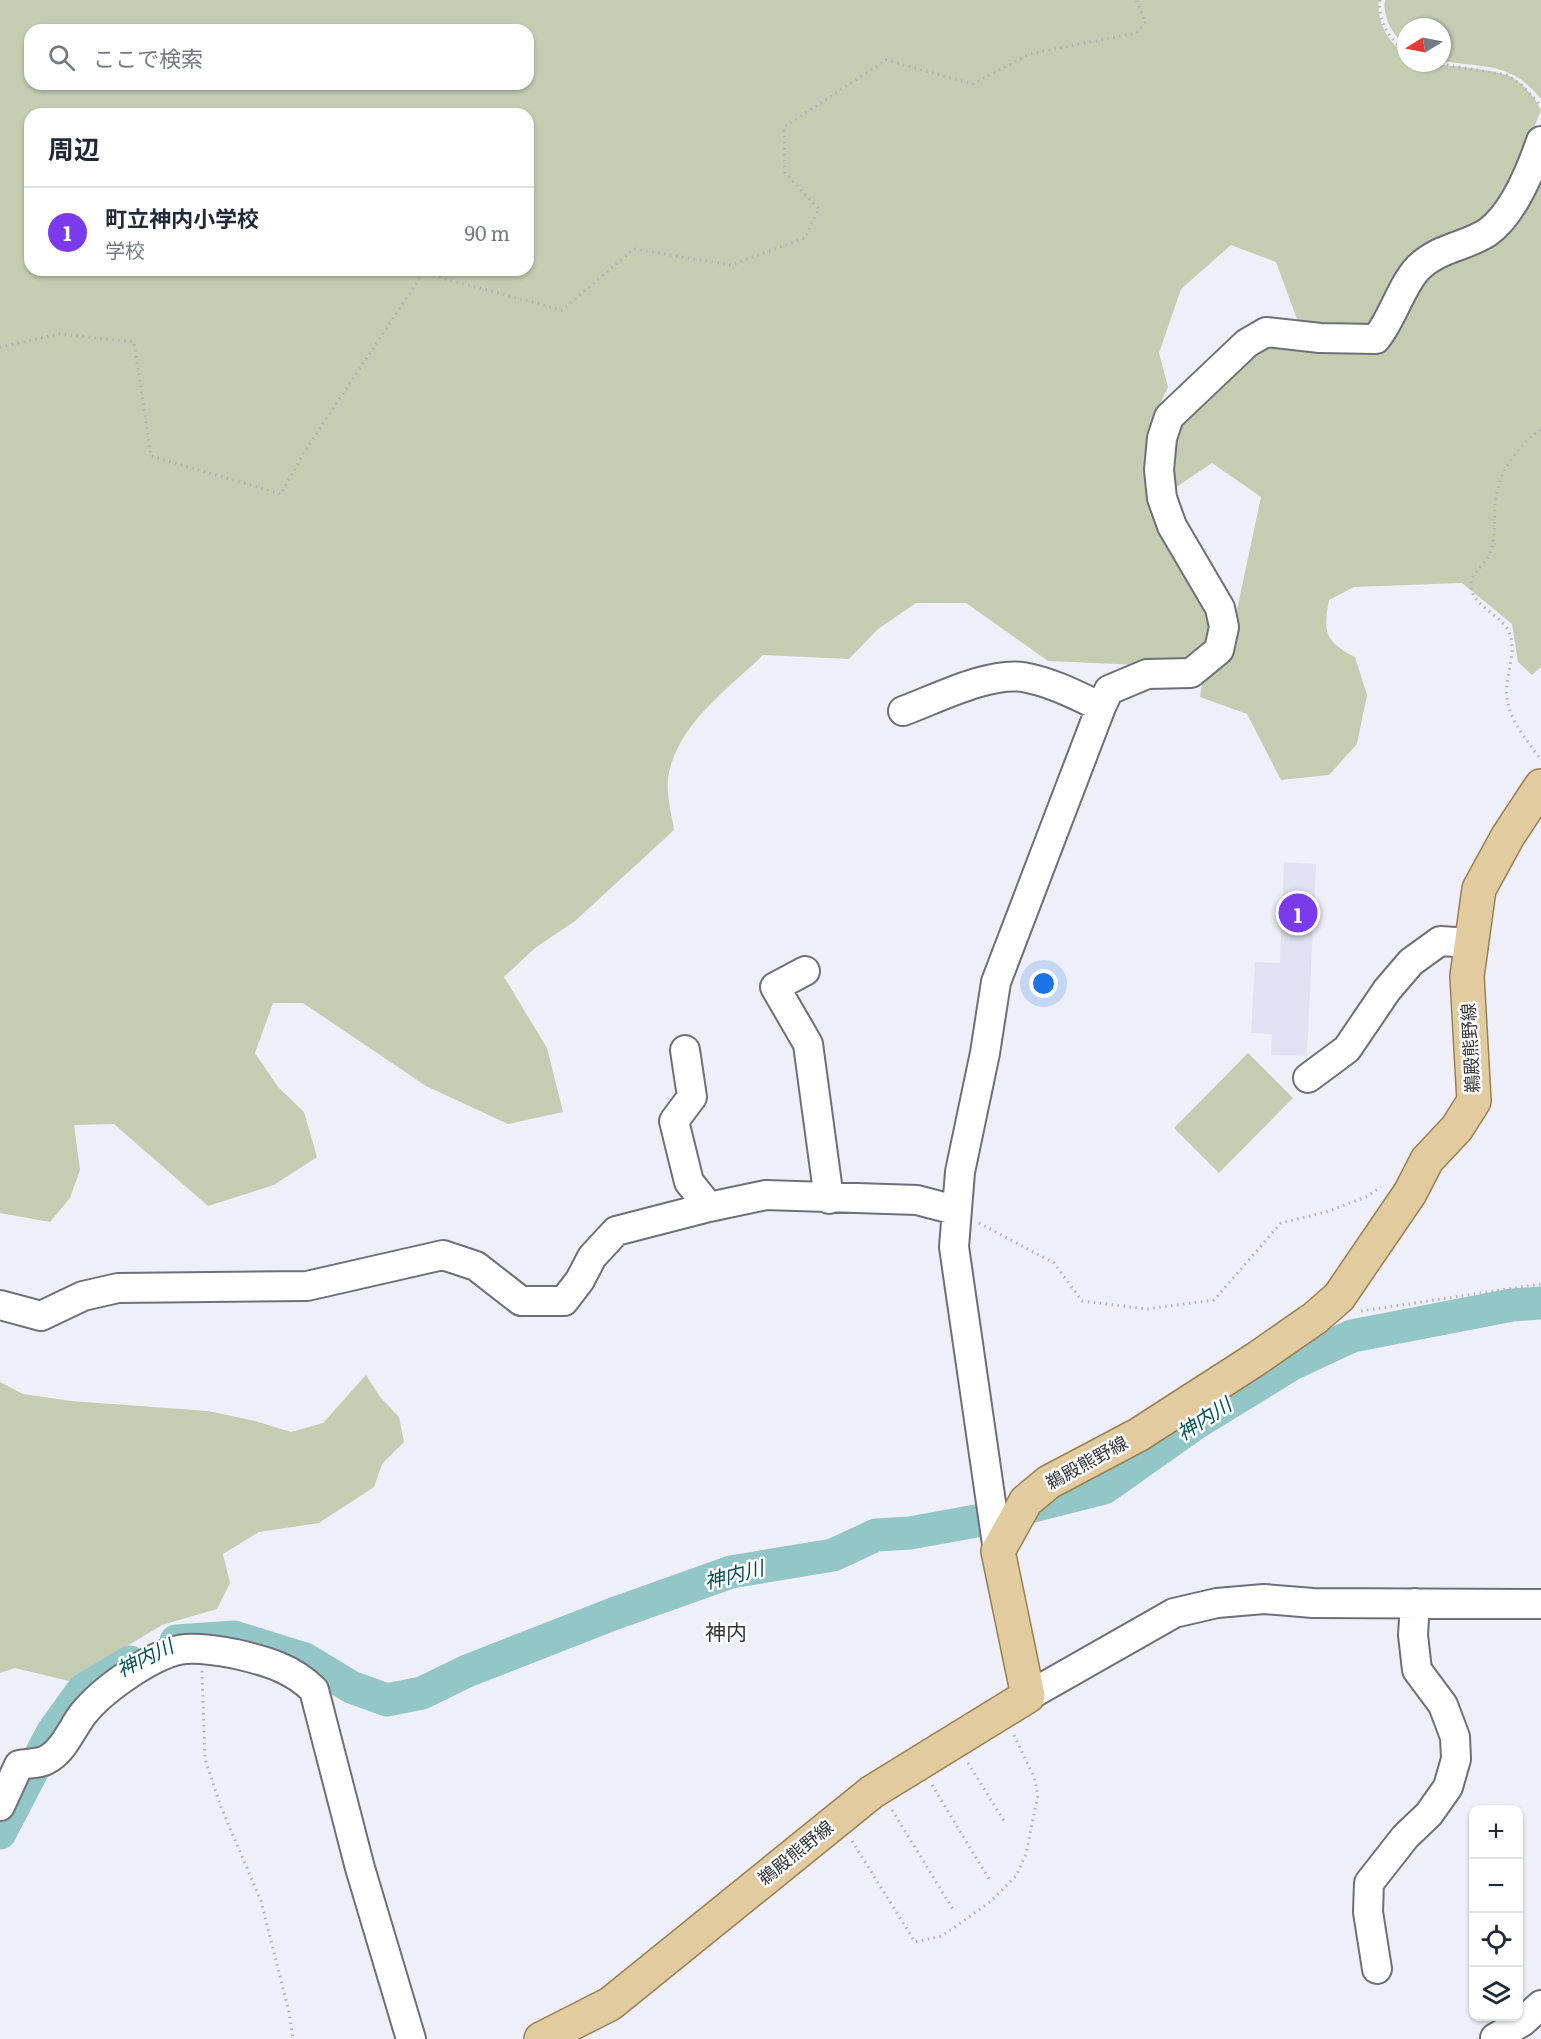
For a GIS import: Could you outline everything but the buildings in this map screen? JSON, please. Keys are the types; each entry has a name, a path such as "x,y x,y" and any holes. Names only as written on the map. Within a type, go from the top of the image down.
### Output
{"main road":[{"name":"鵜殿熊野線","path":"998,1551 1026,1500 1049,1482 1158,1423 1315,1318 1339,1297 1410,1193 1427,1160 1456,1128 1474,1101 1467,976 1479,890 1508,836 1541,786"},
{"path":"998,1551 1015,1704"},
{"name":"鵜殿熊野線","path":"541,2039 610,2004 879,1788 1015,1704"}],"street":[{"path":"998,1551 954,1247 960,1172 985,1053 996,982 1109,690 1147,674 1191,673 1219,650 1224,627 1220,608 1172,526 1162,498 1159,470 1162,438 1168,417 1247,343 1266,332 1320,338 1376,339 1386,326 1416,270 1431,256 1488,232 1521,194 1541,141"},
{"path":"903,711 991,680 1021,677 1051,685 1101,707"},
{"path":"1308,1078 1347,1049 1387,990 1412,962 1440,941 1471,943"},
{"path":"804,971 775,987 808,1044 829,1199"},
{"path":"685,1050 692,1097 674,1121 689,1182 709,1207"},
{"path":"0,1305 41,1316 83,1296 118,1288 307,1286 442,1255 476,1266 521,1301 564,1301 580,1280 592,1257 616,1231 709,1207 766,1195 829,1199 917,1200 956,1210"},
{"path":"1015,1704 1174,1613 1217,1603 1264,1599 1313,1603 1541,1604"},
{"path":"1377,1969 1368,1912 1369,1883 1405,1837 1429,1814 1448,1787 1456,1759 1455,1737 1443,1705 1416,1670 1413,1635 1415,1603"},
{"path":"0,1806 10,1765 47,1760 66,1740 81,1716 114,1683 168,1654 184,1649 218,1650 277,1665 301,1678 314,1690 360,1868 411,2039"},
{"path":"1495,2038 1522,2022 1541,2005"}],"path":[{"path":"434,276 562,310 634,249 731,265 805,238 819,209 785,174 784,127 886,60 973,84 1029,54 1136,33 1146,22 1136,0"},
{"path":"1380,0 1378,8 1383,24 1397,45"},
{"path":"1451,66 1507,75 1523,86 1541,106"},
{"path":"0,347 60,334 134,342 151,456 281,494 303,454 421,276"},
{"path":"1541,430 1528,438 1507,468 1497,491 1489,556 1471,580 1470,588 1478,601 1508,631 1512,646 1506,695 1509,713 1541,760"},
{"path":"956,1210 1053,1263 1082,1301 1147,1309 1214,1300 1281,1223 1326,1212 1366,1197 1386,1185"},
{"path":"1360,1311 1541,1284"},
{"path":"201,1650 205,1759 221,1807 261,1901 293,2039"},
{"path":"838,1819 915,1942 942,1936 990,1902 1016,1876 1026,1854 1038,1796 1015,1704"},
{"path":"955,1741 1004,1821"},
{"path":"918,1763 989,1879"},
{"path":"879,1788 954,1911"}],"shaded area":[{"path":"1284,862 1316,864 1307,1056 1271,1055 1272,1034 1251,1033 1255,962 1280,963"}],"green space":[{"path":"0,0 1379,0 1381,24 1397,46 1397,72 1451,72 1451,66 1500,73 1514,79 1531,95 1541,110 1503,203 1368,324 1320,330 1297,319 1276,262 1231,245 1181,289 1159,353 1168,387 1146,435 1145,489 1161,537 1195,587 1214,636 1185,667 1048,661 966,603 916,603 878,629 849,659 763,655 705,710 681,742 668,779 668,798 674,830 575,921 535,948 504,977 547,1048 563,1112 508,1124 426,1086 303,1003 273,1003 255,1053 278,1087 304,1112 317,1157 274,1185 208,1206 114,1124 74,1125 80,1170 70,1198 50,1222 0,1213"},
{"path":"1385,0 1541,0 1541,99 1519,78 1508,73 1485,66 1451,62 1451,18 1397,18 1397,37 1385,13"},
{"path":"1541,155 1541,667 1532,675 1518,662 1512,624 1462,583 1354,587 1329,600 1326,621 1328,635 1332,641 1355,657 1367,695 1357,744 1329,775 1281,780 1247,714 1200,697 1203,677 1228,652 1261,497 1212,463 1169,492 1178,421 1267,339 1358,351 1422,274 1471,245"},
{"path":"1248,1053 1293,1098 1219,1173 1174,1128"},
{"path":"366,1375 380,1397 399,1417 404,1442 382,1464 374,1487 319,1523 259,1532 223,1554 230,1583 217,1609 162,1625 69,1681 15,1668 0,1673 0,1382 23,1394 71,1401 208,1411 255,1421 291,1432 323,1423"}],"waterway":[{"name":"神内川","path":"176,1641 234,1637 305,1659 351,1687 387,1700 422,1693 467,1671 613,1614 731,1572 833,1555 876,1535 910,1533 1020,1513 1025,1508 1104,1488 1196,1423 1292,1364 1352,1336 1512,1305 1541,1303"},
{"name":"神内川","path":"0,1833 52,1733 83,1690 130,1662"}],"place":[{"name":"町立神内小学校","path":"1298,913"}],"district":[{"name":"神内","path":"726,1633"}]}
